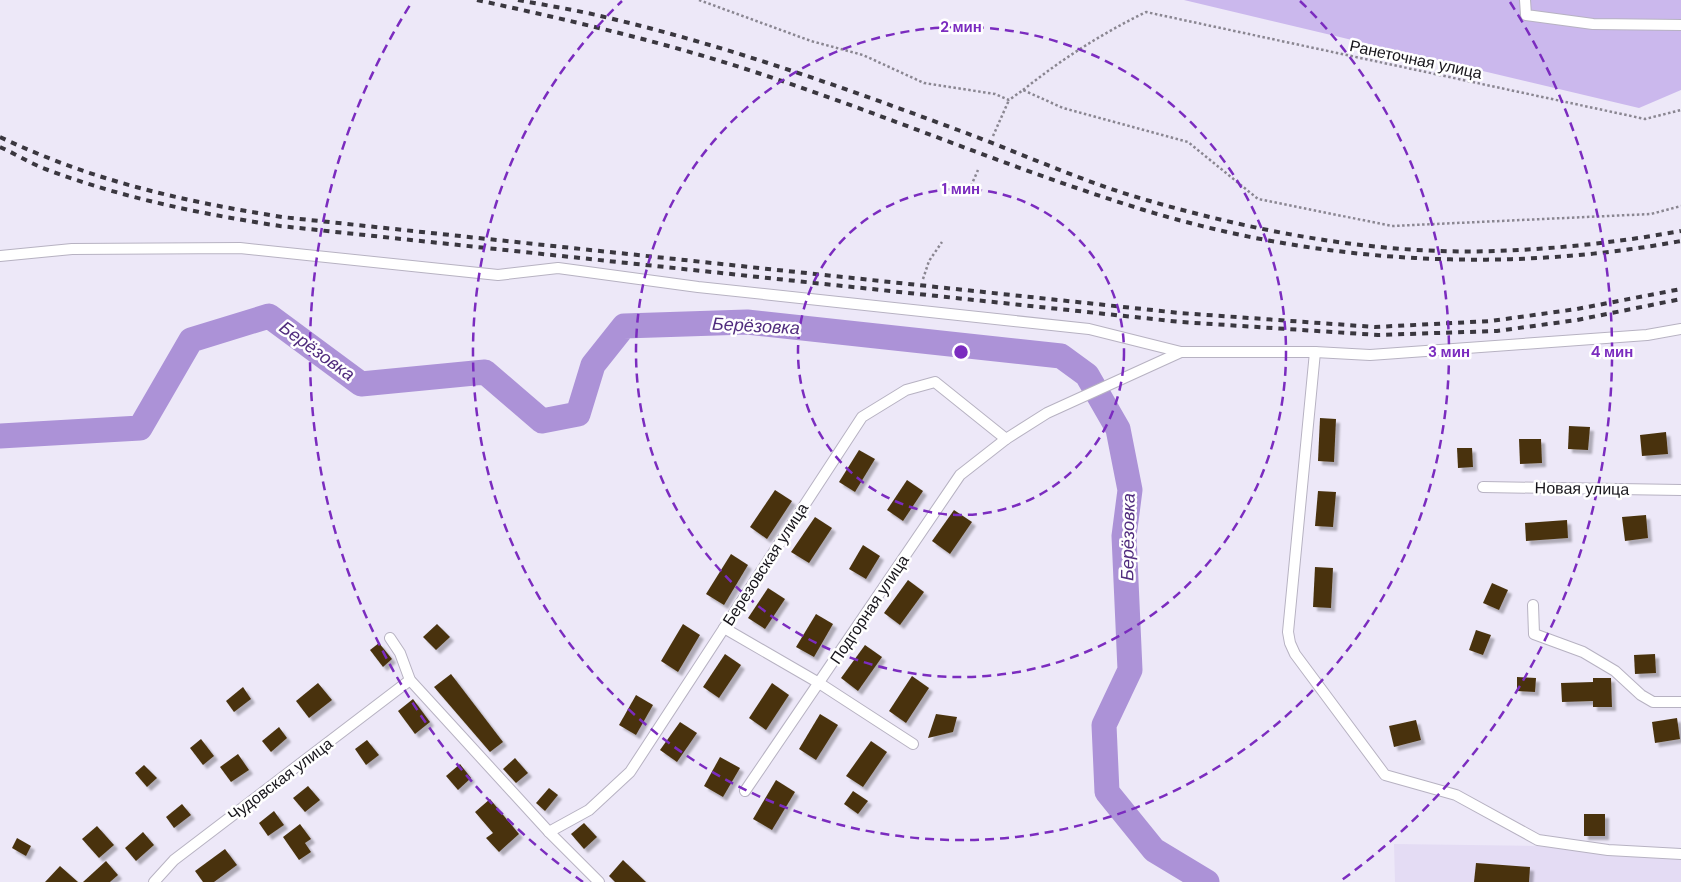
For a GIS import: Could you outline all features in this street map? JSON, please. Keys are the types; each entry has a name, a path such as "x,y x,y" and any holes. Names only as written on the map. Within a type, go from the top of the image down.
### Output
{"street":[{"path":"1526,0 1526,16 1592,24 1681,25"},
{"path":"0,256 72,249 240,248 498,275 558,268 698,287 1089,329 1181,352 1370,354 1647,334 1681,329"},
{"name":"Подгорная улица","path":"745,791 960,475 1006,439 1046,413 1108,383 1181,352"},
{"path":"1315,352 1288,632 1295,654 1385,775 1456,795 1538,840 1608,850 1681,854"},
{"name":"Березовская улица","path":"549,832 588,810 630,772 862,416 906,390 935,382 1006,439"},
{"name":"Новая улица","path":"1483,487 1681,490"},
{"path":"1532,605 1534,634 1583,652 1615,671 1641,695 1653,702 1681,702"},
{"path":"724,628 819,683 913,744"},
{"path":"390,638 400,653 410,680 549,832 599,882"},
{"name":"Чудовская улица","path":"154,882 174,860 410,680"}],"path":[{"path":"699,0 811,41 863,54 924,84 995,94 1009,100"},
{"name":"Ранеточная улица","path":"1023,90 1063,59 1098,36 1146,12 1645,120 1681,110"},
{"path":"993,136 1009,100 1023,90 1063,108 1188,142 1258,198 1392,226 1651,214 1681,206"},
{"path":"966,195 978,170"},
{"path":"923,279 929,261 942,242"}],"shaded area":[{"path":"1184,0 1681,0 1681,90 1639,108"},
{"path":"1394,844 1538,846 1681,858 1681,882 1395,882"}],"building":[{"path":"1320,418 1336,419 1334,462 1318,461"},
{"path":"1569,426 1590,427 1588,450 1568,449"},
{"path":"1666,432 1668,454 1642,456 1640,435"},
{"path":"1519,439 1541,439 1542,463 1520,464"},
{"path":"1457,448 1472,448 1473,467 1458,468"},
{"path":"859,450 875,459 855,492 839,482"},
{"path":"907,480 923,491 903,521 887,510"},
{"path":"775,490 792,501 767,539 750,527"},
{"path":"1318,491 1336,492 1333,527 1315,526"},
{"path":"954,510 972,522 950,554 932,541"},
{"path":"1646,515 1648,538 1625,541 1622,517"},
{"path":"815,517 832,528 809,563 791,552"},
{"path":"1567,520 1568,538 1526,541 1525,523"},
{"path":"863,545 880,556 866,579 849,569"},
{"path":"731,554 748,565 724,605 706,594"},
{"path":"1315,567 1333,568 1331,608 1313,607"},
{"path":"908,580 924,592 900,625 884,613"},
{"path":"1492,583 1508,590 1499,610 1483,603"},
{"path":"768,588 785,599 765,629 748,618"},
{"path":"816,614 833,624 814,657 796,647"},
{"path":"437,624 450,637 436,650 423,637"},
{"path":"683,624 700,635 678,672 661,661"},
{"path":"1476,630 1491,635 1483,655 1469,650"},
{"path":"379,643 392,659 383,667 370,650"},
{"path":"865,645 882,657 858,691 841,678"},
{"path":"725,654 741,665 719,698 703,687"},
{"path":"1655,654 1656,673 1635,674 1634,655"},
{"path":"451,674 503,742 490,752 434,687"},
{"path":"912,676 929,688 906,723 889,711"},
{"path":"1517,677 1536,678 1535,692 1517,691"},
{"path":"1593,678 1611,678 1612,707 1593,707 1593,701 1562,702 1561,683 1593,682"},
{"path":"318,683 332,700 309,718 296,701"},
{"path":"772,683 789,695 766,730 749,718"},
{"path":"243,687 251,699 234,712 226,701"},
{"path":"636,695 653,705 636,735 619,725"},
{"path":"413,699 430,722 415,734 398,711"},
{"path":"820,714 838,725 816,760 799,749"},
{"path":"936,714 957,717 953,732 928,738"},
{"path":"1677,718 1680,739 1655,743 1652,722"},
{"path":"1416,720 1421,740 1394,747 1389,726"},
{"path":"680,722 697,733 677,762 660,750"},
{"path":"279,727 287,738 271,752 262,741"},
{"path":"201,739 214,756 203,765 190,748"},
{"path":"367,740 379,755 366,765 355,749"},
{"path":"871,741 887,752 863,787 846,776"},
{"path":"238,754 249,770 231,782 220,767"},
{"path":"720,757 740,768 723,797 704,786"},
{"path":"515,758 528,773 516,783 503,769"},
{"path":"460,764 471,778 458,790 446,776"},
{"path":"144,765 157,778 147,787 135,773"},
{"path":"776,780 795,792 772,830 753,819"},
{"path":"308,786 320,800 305,812 293,798"},
{"path":"549,788 558,795 545,811 536,803"},
{"path":"853,791 868,801 858,814 844,804"},
{"path":"490,799 519,834 499,852 486,838 493,833 475,812"},
{"path":"182,804 191,815 174,828 166,817"},
{"path":"274,811 284,825 268,836 259,823"},
{"path":"1584,814 1605,814 1605,836 1584,836"},
{"path":"584,823 597,837 584,849 571,834"},
{"path":"300,824 311,839 305,843 311,852 299,860 283,837"},
{"path":"97,826 114,845 99,858 82,839"},
{"path":"143,832 154,845 136,861 125,848"},
{"path":"17,838 31,846 26,856 12,848"},
{"path":"225,849 237,865 214,882 203,882 195,871"},
{"path":"623,860 646,882 615,882 609,876"},
{"path":"106,861 118,875 110,882 83,882"},
{"path":"1476,863 1530,867 1529,882 1474,882"},
{"path":"60,866 78,882 45,882"}],"waterway":[{"name":"Берёзовка","path":"0,436 140,428 191,340 269,316 361,384 485,372 542,421 578,414 593,365 624,326 747,322 1061,356 1087,375 1118,429 1130,490 1124,536 1130,670 1104,725 1107,792 1154,850 1207,882"}],"railway":[{"path":"477,0 620,33 691,52 809,90 1047,178 1144,210 1209,228 1276,242 1343,252 1411,258 1478,260 1546,258 1614,251 1681,241"},
{"path":"518,0 601,16 744,55 916,114 1077,177 1126,194 1235,223 1278,232 1321,240 1408,249 1495,251 1612,242 1681,231"},
{"path":"0,137 69,166 138,188 208,204 282,217 1180,313 1375,327 1491,321 1577,309 1681,289"},
{"path":"0,147 42,168 105,189 162,204 280,226 1181,322 1378,335 1497,331 1577,320 1681,299"}]}
